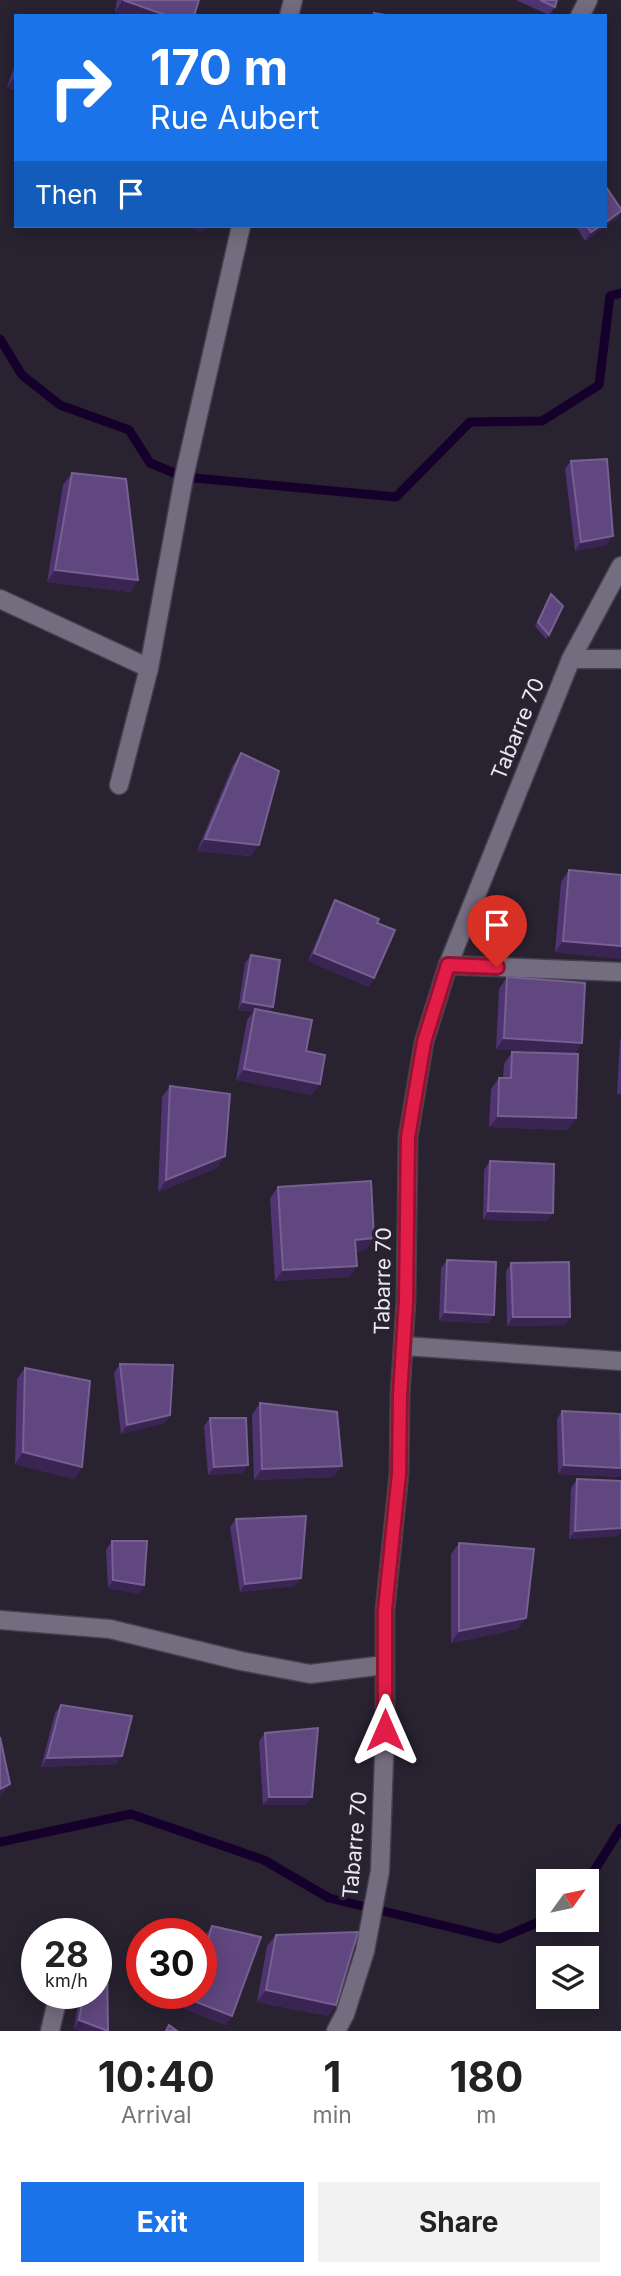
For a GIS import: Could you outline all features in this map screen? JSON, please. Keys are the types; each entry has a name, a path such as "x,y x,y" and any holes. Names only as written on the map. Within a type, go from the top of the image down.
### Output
{"street":[{"path":"119,785 149,668 187,465 241,228"},
{"name":"Tabarre 70","path":"336,2031 365,1951 380,1871 385,1610 399,1474 408,1137 424,1042 448,965 570,659 621,566"},
{"path":"0,599 149,668"},
{"path":"570,659 621,659"},
{"path":"448,965 621,972"},
{"path":"404,1346 621,1361"},
{"path":"0,1620 110,1629 241,1661 310,1674 385,1665"},
{"path":"50,2031 55,2009"}],"building":[{"path":"123,0 199,0 195,14 162,14"},
{"path":"540,0 557,0 555,7"},
{"path":"607,188 621,209 607,221"},
{"path":"607,459 613,536 581,542 571,461"},
{"path":"72,473 126,479 138,580 55,570"},
{"path":"551,594 563,606 549,635 538,622"},
{"path":"241,753 279,771 259,845 205,839"},
{"path":"569,870 621,875 621,946 563,941"},
{"path":"335,900 379,919 377,923 395,930 374,978 314,953"},
{"path":"251,955 280,960 273,1007 243,1002"},
{"path":"507,977 585,983 582,1043 504,1038"},
{"path":"255,1009 312,1020 306,1051 325,1055 320,1084 244,1069"},
{"path":"512,1052 578,1054 576,1118 498,1116 499,1078 511,1078"},
{"path":"170,1086 230,1094 225,1156 166,1180"},
{"path":"490,1161 554,1164 553,1213 488,1211"},
{"path":"371,1181 374,1238 355,1240 357,1266 283,1270 278,1187"},
{"path":"447,1260 496,1262 494,1315 445,1312"},
{"path":"569,1262 570,1317 513,1317 511,1263"},
{"path":"120,1364 173,1365 170,1415 127,1425"},
{"path":"25,1368 90,1381 82,1467 23,1452"},
{"path":"260,1403 337,1412 342,1466 262,1469"},
{"path":"562,1411 620,1414 621,1468 564,1465"},
{"path":"210,1418 246,1418 248,1465 214,1467"},
{"path":"577,1479 621,1481 621,1528 575,1531"},
{"path":"306,1516 301,1578 245,1584 236,1519"},
{"path":"112,1541 147,1541 144,1585 113,1580"},
{"path":"459,1543 534,1549 526,1618 459,1631"},
{"path":"61,1705 132,1716 122,1756 47,1758"},
{"path":"318,1728 312,1797 269,1797 265,1733"},
{"path":"0,1737 10,1784 0,1789"},
{"path":"217,1927 261,1937 232,2016 214,2009 217,2009"},
{"path":"358,1932 336,2005 266,1990 276,1935"},
{"path":"81,2009 108,2009 108,2031 79,2020"},
{"path":"169,2025 177,2031 166,2031"}],"waterway":[{"path":"0,339 22,375 60,405 129,430 150,463 184,477 396,497 470,422 542,421 599,385 610,296 621,293"},
{"path":"0,1842 131,1814 264,1860 329,1898 499,1939 536,1923"},
{"path":"595,1869 621,1828"}],"route":[{"path":"385,1730 385,1610 399,1474 400,1395 406,1301 408,1137 424,1042 448,965 497,967"}]}
